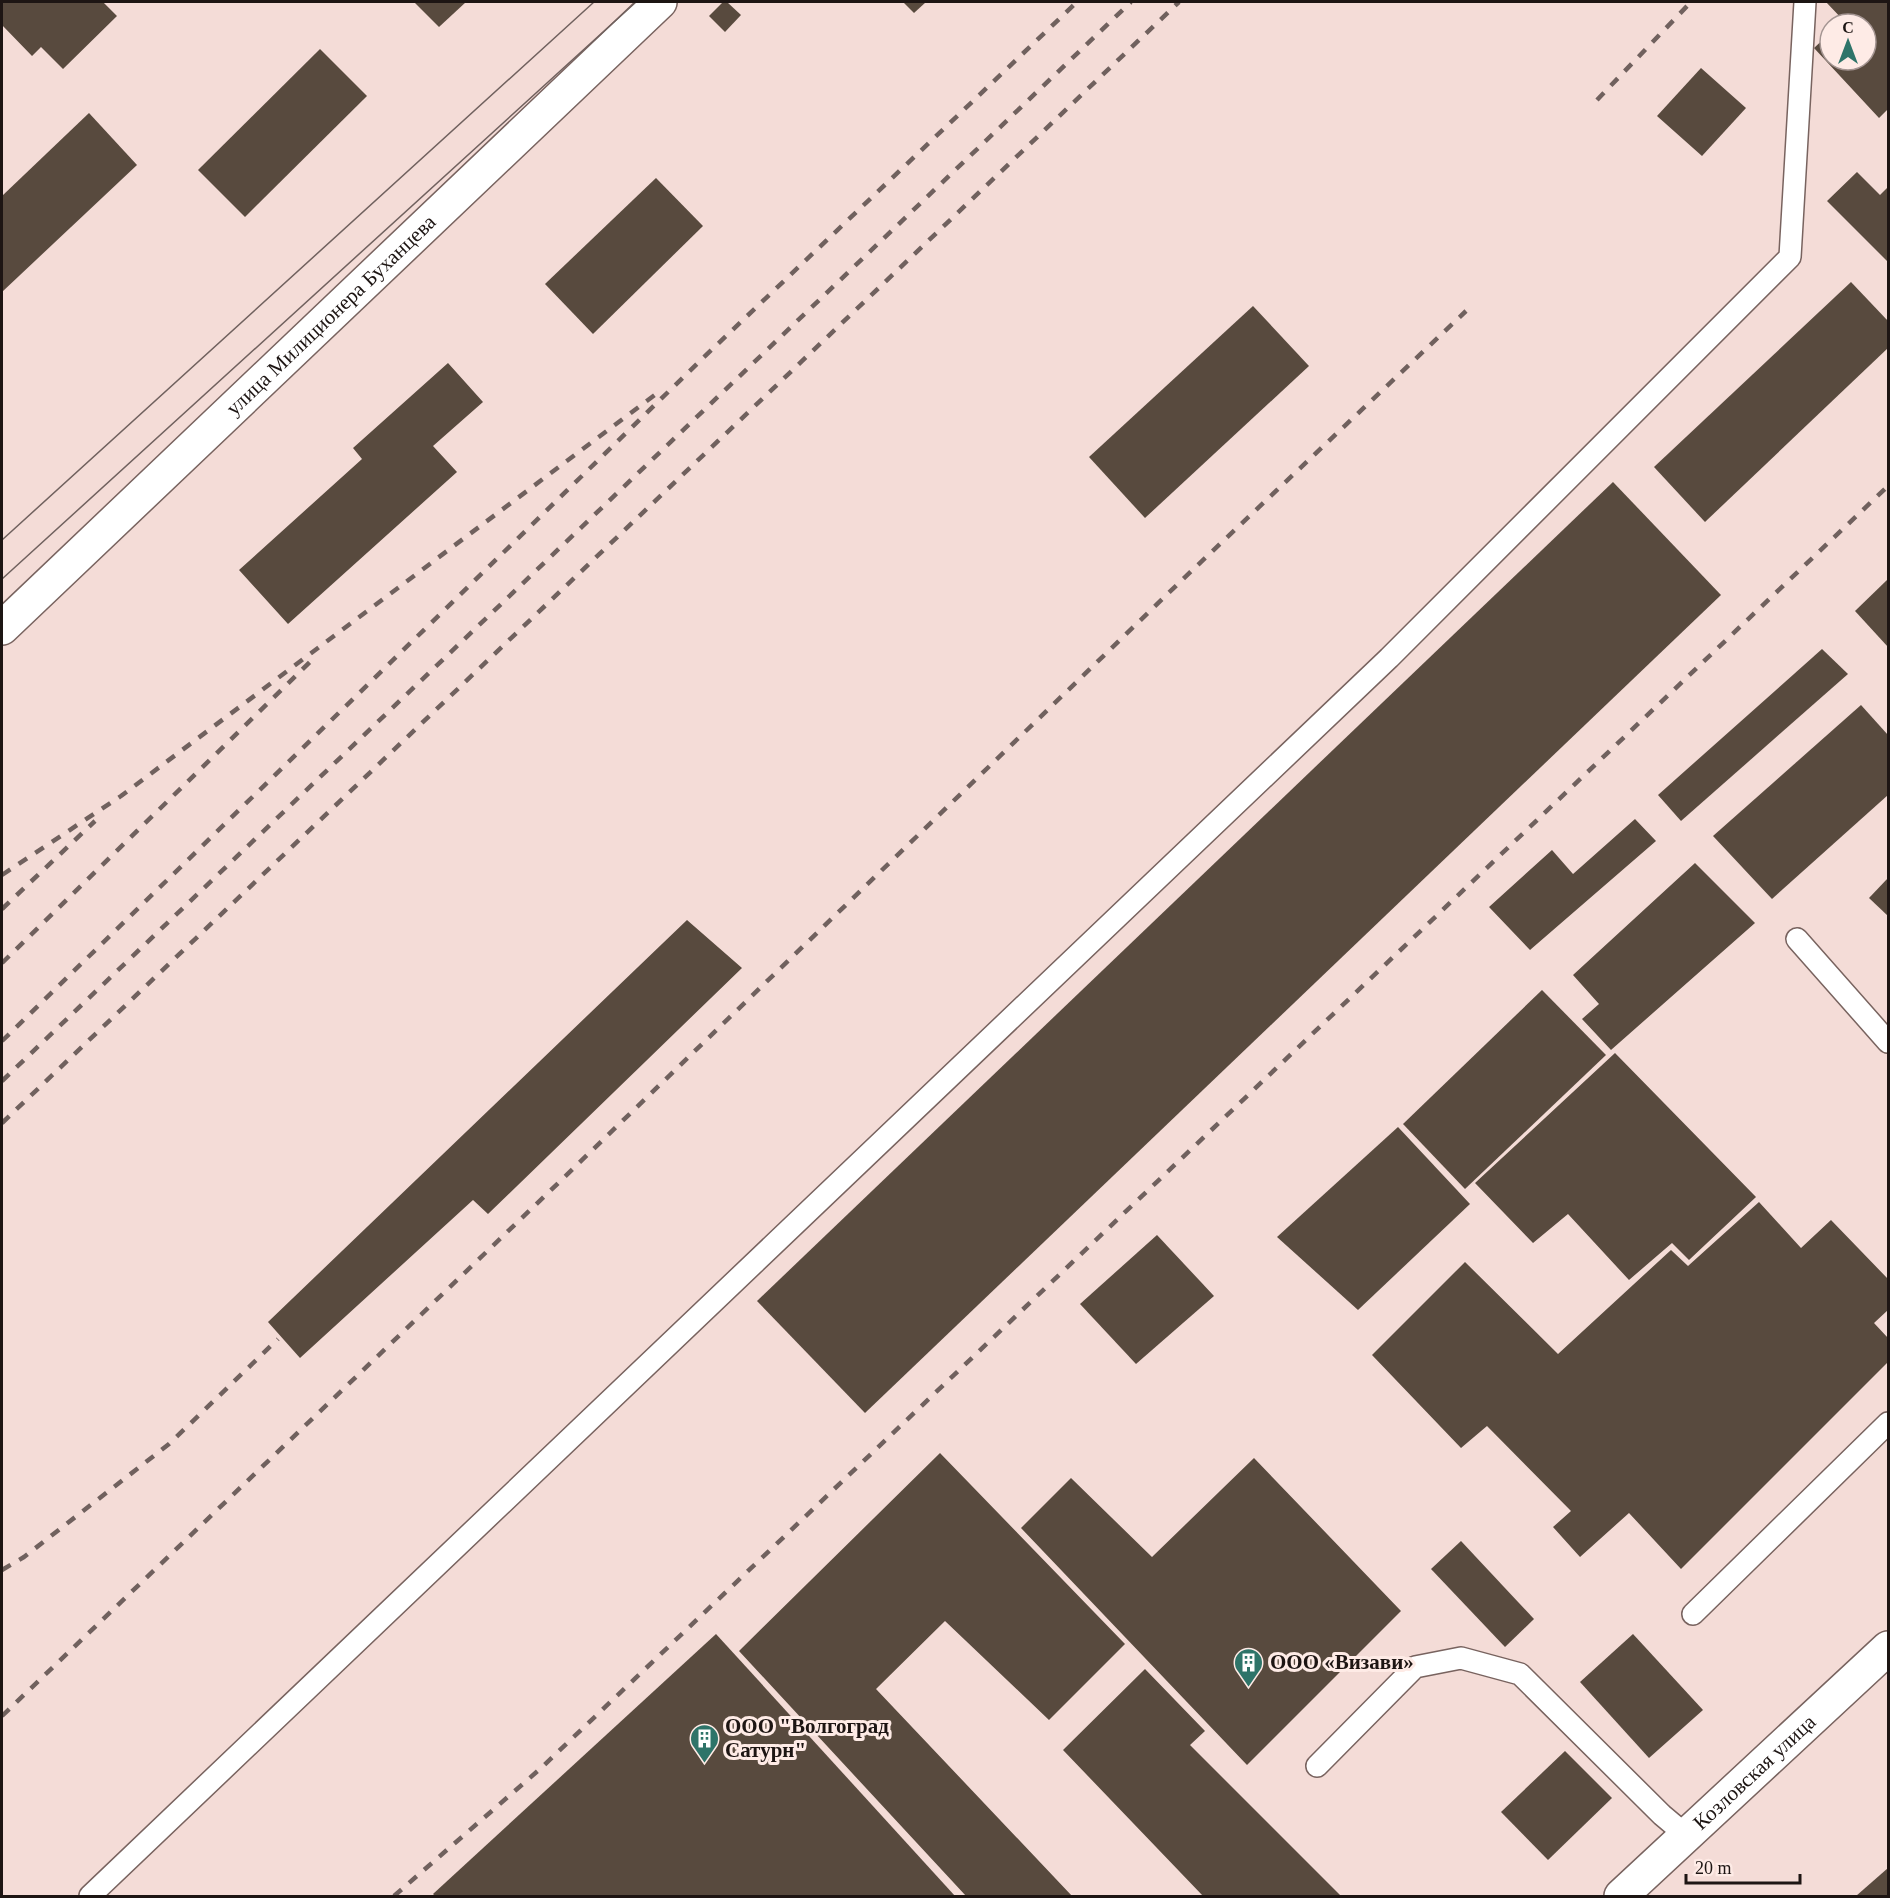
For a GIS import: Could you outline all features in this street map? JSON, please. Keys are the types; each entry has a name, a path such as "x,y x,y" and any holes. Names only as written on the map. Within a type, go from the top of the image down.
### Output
{"street":[{"name":"улица Милиционера Буханцева","path":"2,628 660,2"},
{"name":"Козловская улица","path":"1621,1896 1888,1648"}],"lane":[{"path":"90,1896 1389,658 1790,257 1805,2"},
{"path":"1797,939 1888,1042"},
{"path":"1693,1614 1888,1423"},
{"path":"1317,1766 1415,1667 1461,1658 1520,1674 1662,1815 1687,1836"}],"building":[{"path":"2,2 103,2 117,16 63,69 41,47 32,56 2,25"},
{"path":"414,2 466,2 439,27"},
{"path":"723,2 727,2 741,15 725,32 709,16"},
{"path":"903,2 926,2 914,13"},
{"path":"1826,2 1888,2 1888,109 1879,118 1836,72 1878,72 1878,12 1835,12"},
{"path":"320,49 367,96 245,217 198,170"},
{"path":"1701,68 1746,108 1702,156 1657,116"},
{"path":"89,113 137,165 2,292 2,196"},
{"path":"1857,172 1880,195 1888,187 1888,262 1827,201"},
{"path":"656,178 703,226 593,334 545,284"},
{"path":"1851,282 1888,321 1888,348 1705,522 1654,467"},
{"path":"1253,306 1309,366 1145,518 1089,457"},
{"path":"448,363 483,402 433,446 457,472 288,624 239,570 362,459 353,448"},
{"path":"1613,482 1721,595 865,1413 757,1301"},
{"path":"1888,579 1888,647 1855,611"},
{"path":"1822,649 1848,674 1681,821 1658,795"},
{"path":"1861,705 1888,735 1888,795 1772,899 1713,836"},
{"path":"1635,819 1656,841 1530,950 1489,907 1552,850 1573,874"},
{"path":"1695,863 1755,923 1611,1050 1582,1019 1599,1004 1573,975"},
{"path":"1888,878 1888,916 1869,898"},
{"path":"687,920 742,968 488,1214 473,1200 300,1358 268,1322"},
{"path":"1542,990 1606,1055 1465,1189 1403,1124"},
{"path":"1615,1053 1756,1197 1689,1260 1672,1243 1629,1280 1568,1214 1533,1243 1475,1183"},
{"path":"1398,1127 1470,1204 1358,1310 1277,1237"},
{"path":"1759,1202 1801,1248 1831,1220 1888,1279 1888,1310 1874,1323 1888,1338 1888,1362 1681,1569 1629,1513 1580,1557 1553,1527 1571,1511 1487,1426 1461,1448 1372,1355 1465,1262 1558,1354 1671,1250 1688,1266"},
{"path":"1157,1235 1214,1296 1136,1364 1080,1304"},
{"path":"940,1453 1125,1644 1049,1720 945,1621 876,1689 1072,1896 966,1896 739,1651"},
{"name":"ООО «Визави»","path":"1254,1458 1401,1611 1247,1765 1021,1528 1071,1478 1152,1557"},
{"path":"1461,1541 1534,1619 1505,1647 1431,1569"},
{"name":"ООО \"Волгоград Сатурн\"","path":"716,1634 955,1896 435,1896 433,1894"},
{"path":"1633,1634 1703,1710 1649,1758 1580,1682"},
{"path":"1145,1669 1205,1731 1190,1745 1341,1896 1203,1896 1063,1750"},
{"path":"1565,1751 1612,1798 1548,1860 1501,1812"},
{"path":"1888,1868 1888,1896 1856,1896"}],"tram line":[{"path":"2,540 594,2"},
{"path":"2,579 636,2"}],"railway":[{"path":"2,1041 703,358 1077,2"},
{"path":"2,1081 1131,2"},
{"path":"2,1123 1179,2"},
{"path":"1597,100 1691,2"},
{"path":"2,1716 550,1191 1182,580 1466,311"},
{"path":"2,875 121,796 660,391"},
{"path":"394,1896 540,1769 1888,486"},
{"path":"2,963 310,662"},
{"path":"2,909 95,821"},
{"path":"2,1570 24,1557 169,1444 278,1339"}],"place":[{"name":"ООО «Визави»","path":"1249,1688"},
{"name":"ООО \"Волгоград Сатурн\"","path":"704,1764"}]}
